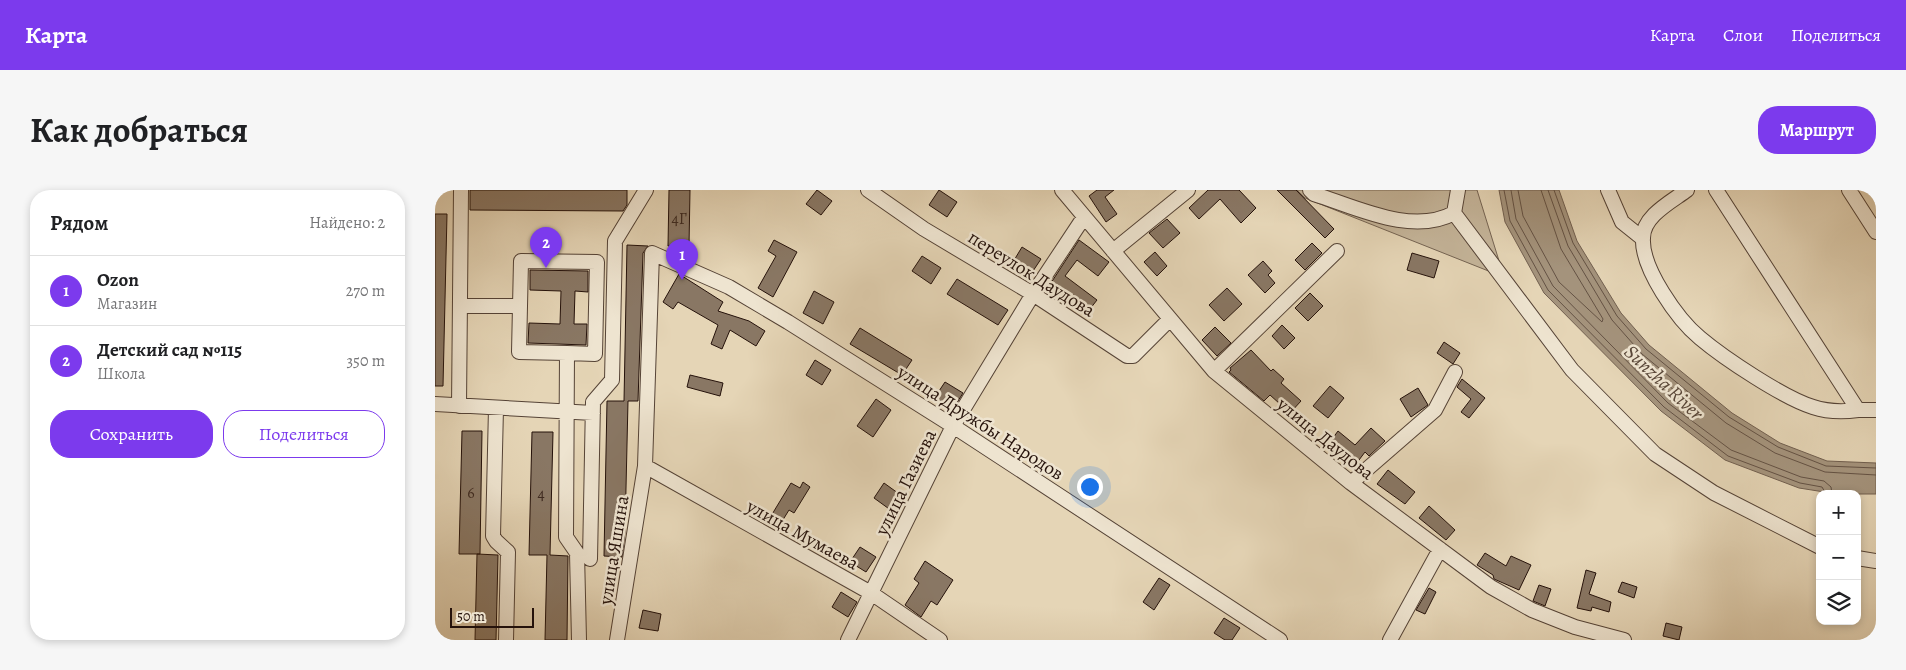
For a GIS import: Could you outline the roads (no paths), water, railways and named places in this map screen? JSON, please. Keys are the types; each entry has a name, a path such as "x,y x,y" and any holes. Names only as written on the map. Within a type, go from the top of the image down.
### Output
{"street":[{"path":"459,406 461,190"},
{"path":"590,559 593,402 612,380 615,241 647,190"},
{"name":"переулок Даудова","path":"868,190 924,229 1033,294 1129,357 1133,356 1170,319"},
{"name":"улица Даудова","path":"1062,190 1214,371 1351,483 1491,587 1532,610 1575,627 1624,640"},
{"path":"1113,251 1188,190"},
{"path":"1310,190 1314,194 1410,222 1432,222 1454,213"},
{"path":"1458,190 1454,213 1572,370 1655,454 1714,493 1816,545"},
{"path":"1608,190 1622,222 1642,238"},
{"path":"1687,190 1650,218 1642,238 1647,261 1675,312 1700,338 1791,398 1814,407 1838,412 1876,410"},
{"path":"1716,190 1858,410"},
{"path":"1849,190 1876,232"},
{"name":"улица Газиева","path":"848,640 953,426 1033,294 1084,217"},
{"path":"1214,371 1337,251"},
{"name":"улица Дружбы Народов","path":"652,253 729,287 953,426 1280,640"},
{"name":"улица Яшина","path":"617,640 645,466 652,253"},
{"path":"521,261 597,262 595,354 519,352 520,306 521,261"},
{"path":"460,306 520,306"},
{"path":"567,353 566,537 577,553 579,640"},
{"path":"1351,483 1435,410 1455,372"},
{"path":"435,404 593,413"},
{"path":"496,408 493,536 508,552 506,640"},
{"name":"улица Мумаева","path":"645,466 871,594 940,640"},
{"path":"1390,640 1440,549"},
{"path":"1861,559 1876,561"}],"water":[{"name":"Sunzha River","path":"1499,190 1559,190 1577,241 1621,313 1649,345 1732,413 1780,443 1827,461 1876,463 1876,494 1861,494 1861,490 1816,491 1799,488 1725,460 1661,411 1544,293 1505,222"}],"place":[{"name":"Детский сад №115","path":"546,268"},
{"name":"Ozon","path":"682,280"}]}
